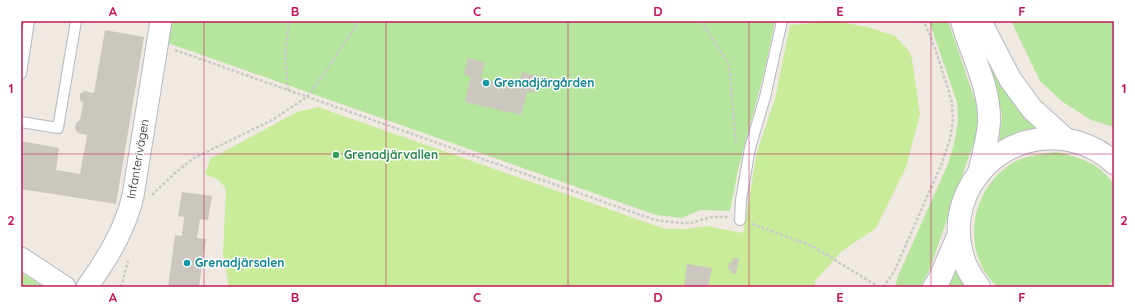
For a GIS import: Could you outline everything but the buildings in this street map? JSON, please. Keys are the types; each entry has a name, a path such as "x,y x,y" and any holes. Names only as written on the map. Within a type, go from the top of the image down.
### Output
{"main road":[{"path":"962,21 987,96 989,121 986,143 979,173"},
{"path":"980,21 1010,79 1032,109 1064,138"},
{"path":"979,287 969,273 962,254 959,234 960,212 967,191 979,173 996,156 1017,144 1040,138 1064,138 1088,145 1113,160"},
{"path":"934,287 939,280 959,234"}],"street":[{"name":"Infanterivägen","path":"87,287 104,262 121,232 128,215 133,196 161,21"},
{"path":"21,258 65,287"}],"lane":[{"path":"21,74 30,21"},
{"path":"21,122 58,128 76,21"},
{"path":"740,220 741,200 750,148 765,97 782,21"}],"path":[{"path":"288,90 285,56 289,21"},
{"path":"148,199 175,173 194,158 272,120 307,97 359,21"},
{"path":"701,21 729,65 736,148"},
{"path":"883,287 894,272 942,163 950,139 953,120 952,103 936,51 924,21"},
{"path":"157,44 655,220 680,223 692,222 711,217 740,220 812,246 879,287"},
{"path":"121,287 129,258"}],"green space":[{"path":"172,21 775,21 763,77 738,170 730,211 700,210 682,218 656,215 168,43"},
{"name":"Grenadjärvallen","path":"834,21 868,27 895,36 909,51 912,59 920,114 906,167 876,228 842,251 815,281 815,287 229,287 223,254 226,188 217,179 205,174 210,159 297,112 318,107 665,229 685,229 707,226 743,233 757,152 775,99 790,25"},
{"path":"929,21 948,21 977,106 978,125 976,136 929,271 920,287 895,287 898,276 947,166 956,134 958,118 957,102"},
{"path":"1011,21 1114,21 1114,127 1091,120 1063,102 1040,81"},
{"path":"979,40 1044,130 999,143 1002,115 997,93"},
{"path":"1057,152 1089,162 1102,171 1114,184 1114,279 1108,287 998,287 986,274 978,258 974,225 978,208 985,192 995,178 1008,166 1031,156"},
{"path":"955,266 965,287 945,287"},
{"path":"21,272 44,287 21,287"}],"place":[{"name":"Grenadjärgården","path":"486,83"},
{"name":"Grenadjärvallen","path":"336,155"},
{"name":"Grenadjärsalen","path":"187,263"}]}
